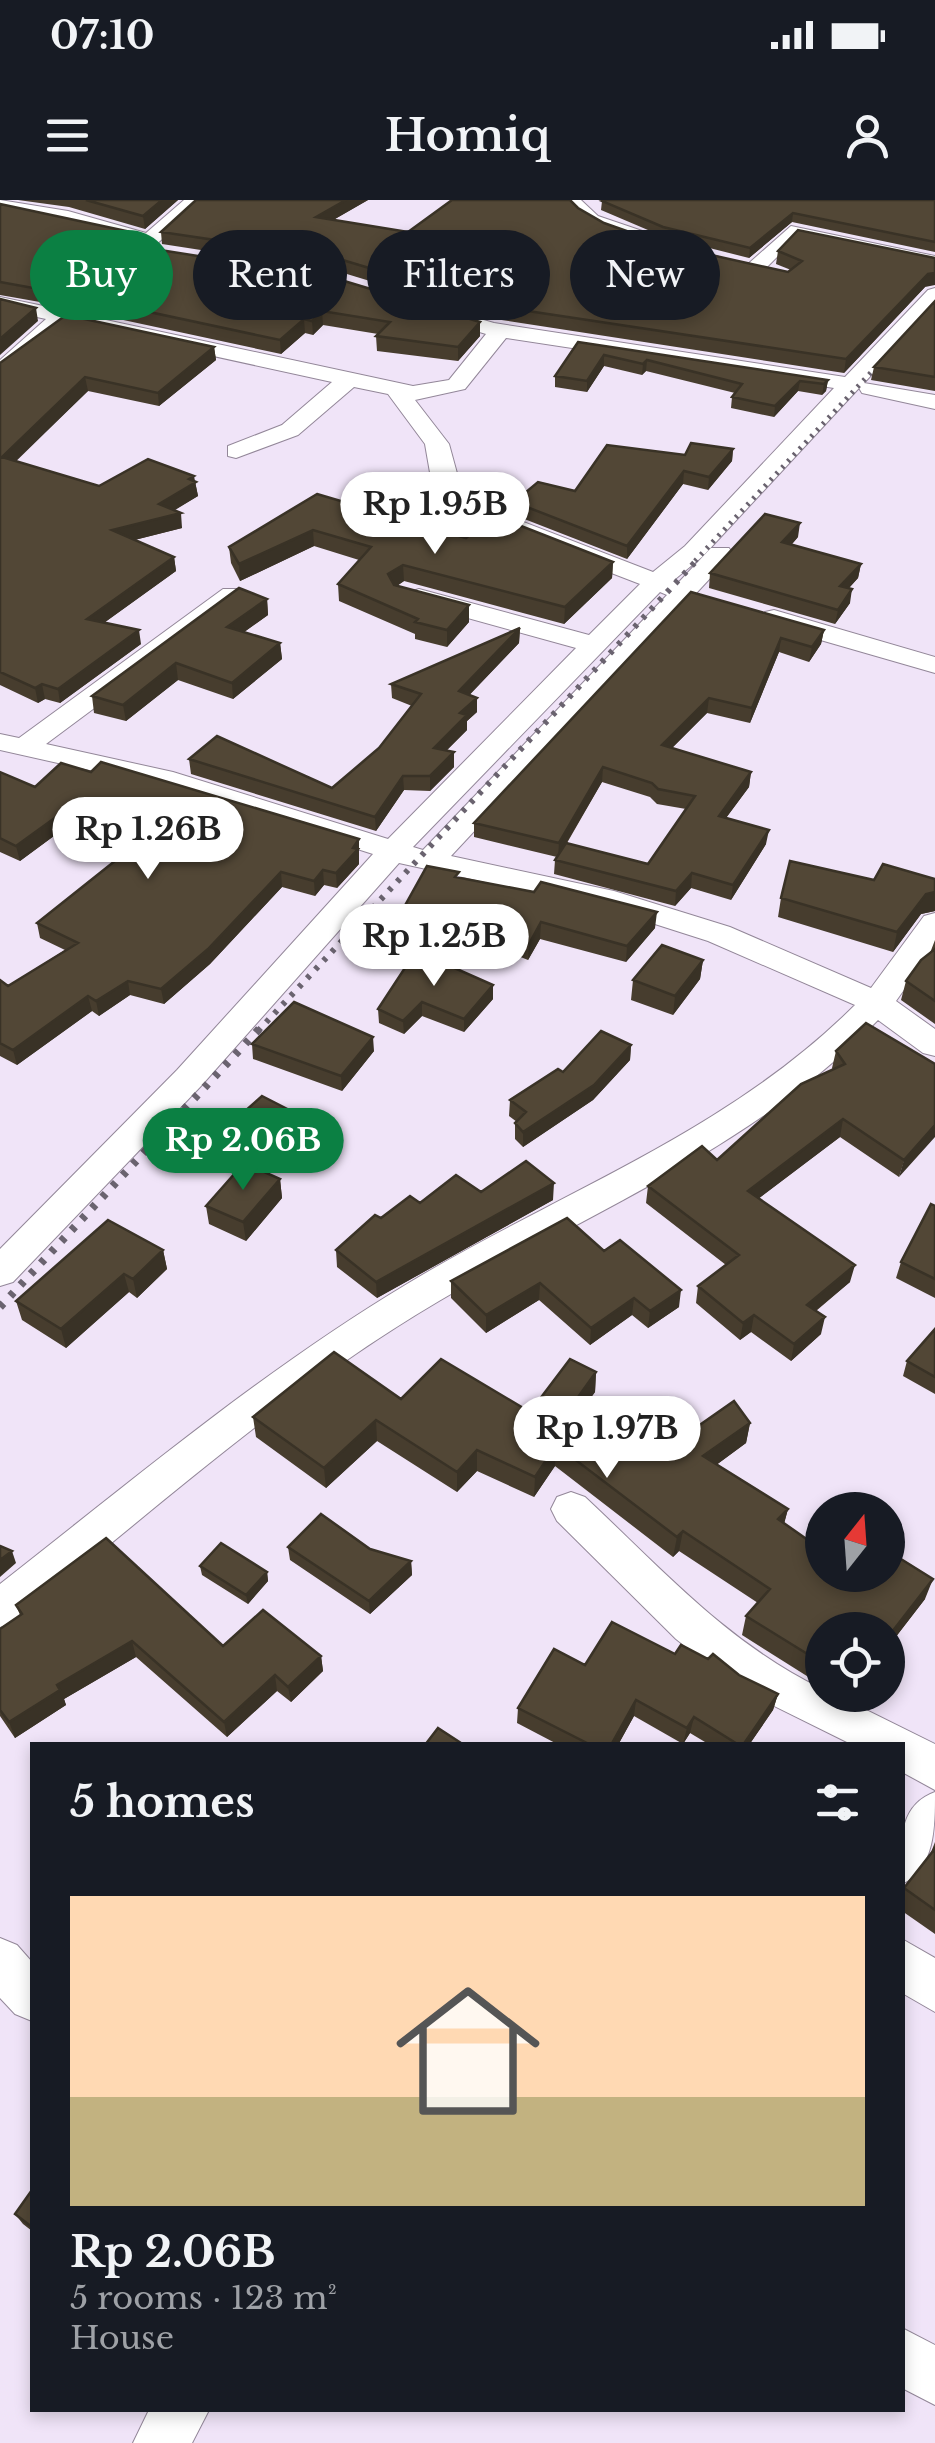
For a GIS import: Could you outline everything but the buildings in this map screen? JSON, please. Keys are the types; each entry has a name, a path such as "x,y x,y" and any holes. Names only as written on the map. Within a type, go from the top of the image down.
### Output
{"street":[{"path":"160,230 196,200"},
{"path":"570,200 603,224 694,254 787,276"},
{"path":"0,206 68,217 102,230"},
{"path":"755,268 787,234 796,232 935,262"},
{"path":"430,861 614,661 694,595 826,442 860,386 935,294"},
{"path":"0,303 30,309"},
{"path":"0,1272 188,1078 394,851 595,644 935,316"},
{"path":"0,371 63,320"},
{"path":"85,320 398,392 442,393 459,386 500,330"},
{"path":"464,320 500,330 860,386 935,402"},
{"path":"236,451 290,430 348,381"},
{"path":"398,392 438,444 444,484 454,504 694,595"},
{"path":"12,744 232,594"},
{"path":"405,594 595,644"},
{"path":"757,613 935,665"},
{"path":"12,744 163,778 394,851 520,878 719,934 876,1002 935,1045"},
{"path":"0,1609 272,1391 424,1292 726,1125 784,1086 876,1002 935,923"},
{"path":"571,1509 689,1627 734,1661 778,1689 891,1742"},
{"path":"905,1749 935,1768"},
{"path":"905,1858 935,1813"},
{"path":"0,1962 30,1995"},
{"path":"905,1965 935,1988"},
{"path":"905,2357 935,2378"},
{"path":"160,2443 181,2412"}],"railway":[{"path":"695,561 891,351"},
{"path":"258,1031 698,559"},
{"path":"0,1307 260,1028"}]}
